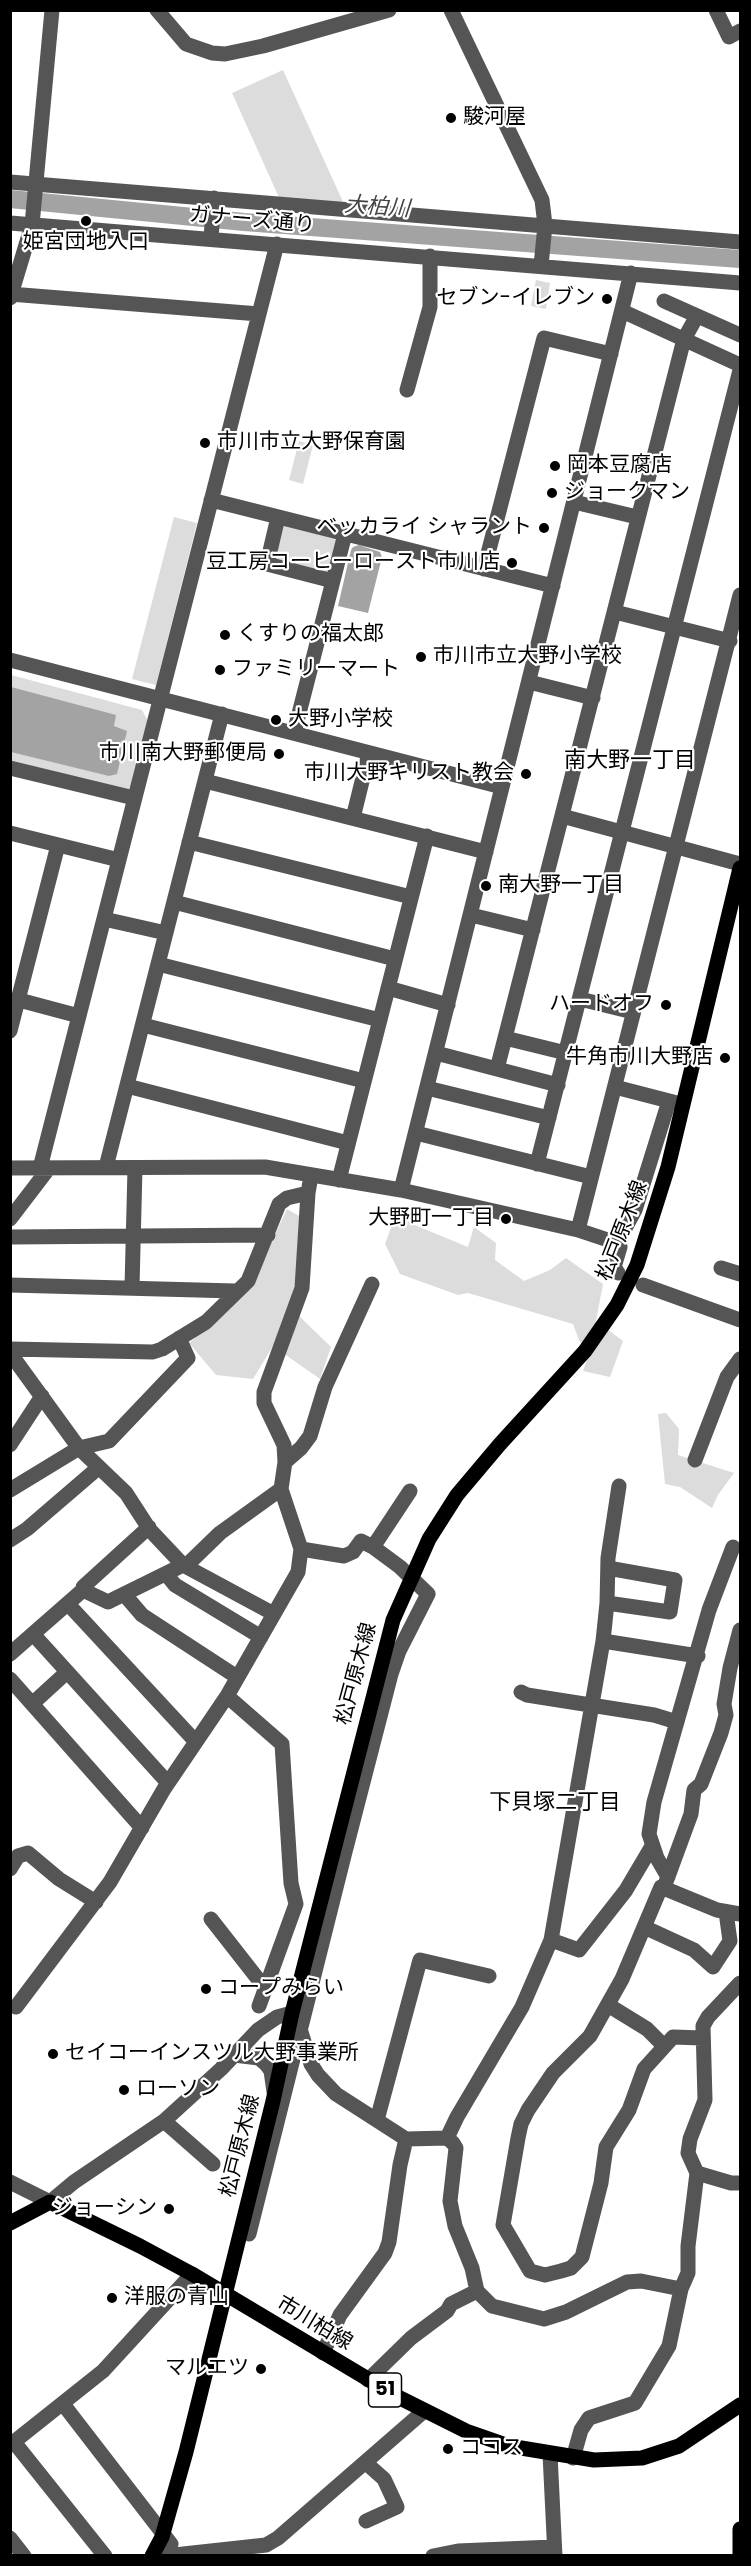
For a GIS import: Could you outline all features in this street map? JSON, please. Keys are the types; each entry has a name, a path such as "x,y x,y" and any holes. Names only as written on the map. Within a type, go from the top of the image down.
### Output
{"main road":[{"name":"松戸原木線","path":"152,2556 162,2537 186,2452 253,2185 292,2013 340,1846 390,1631 411,1575 429,1539 457,1496 500,1444 585,1351 617,1305 637,1265 649,1234 668,1167 676,1103 741,866"},
{"path":"10,2223 50,2202"},
{"name":"市川柏線","path":"50,2202 192,2274 424,2411 496,2442 573,2458 609,2461 651,2457 679,2446 741,2405"},
{"path":"741,2529 739,2541 741,2554"}],"street":[{"path":"52,10 32,225 11,295 259,314"},
{"path":"157,10 186,44 212,53 225,54 263,46 389,10"},
{"path":"451,10 542,200 545,225 541,266"},
{"path":"716,10 729,37 741,31"},
{"path":"10,182 741,242"},
{"path":"211,238 214,198"},
{"name":"ガナーズ通り","path":"10,223 741,283"},
{"path":"10,1219 45,1168 79,1016 277,244"},
{"path":"408,391 430,307 430,256"},
{"path":"401,1190 631,273"},
{"path":"664,301 741,335"},
{"path":"622,311 741,365"},
{"path":"497,1069 684,339 697,315"},
{"path":"484,569 544,338 612,354"},
{"path":"537,1164 741,370"},
{"path":"211,500 553,586"},
{"path":"574,502 637,517"},
{"path":"278,517 267,564 333,581"},
{"path":"294,733 345,534"},
{"path":"578,1230 741,595"},
{"path":"615,612 730,641"},
{"path":"10,660 502,787"},
{"path":"529,682 593,698"},
{"path":"106,1167 222,714"},
{"path":"353,818 369,753"},
{"path":"10,768 135,798"},
{"path":"205,780 486,852"},
{"path":"562,816 741,866"},
{"path":"10,833 119,860"},
{"path":"339,1180 427,836"},
{"path":"189,842 411,897"},
{"path":"10,1031 58,845"},
{"path":"174,902 395,959"},
{"path":"471,915 533,930"},
{"path":"104,919 166,933"},
{"path":"158,964 380,1020"},
{"path":"388,988 448,1005"},
{"path":"580,999 633,1012"},
{"path":"18,1000 79,1016"},
{"path":"143,1025 364,1081"},
{"path":"505,1038 566,1053"},
{"path":"436,1053 558,1085"},
{"path":"127,1086 348,1143"},
{"path":"615,1087 676,1103 635,1210 617,1243"},
{"path":"427,1088 549,1118"},
{"path":"416,1133 591,1178"},
{"path":"10,1168 264,1167 401,1190 578,1230 617,1243 620,1247 614,1267 618,1273"},
{"path":"132,1287 135,1168"},
{"path":"16,2007 96,1902 168,1784 226,1696 298,1572 301,1549 281,1489 285,1462 284,1445 264,1403 264,1392 302,1287 311,1176"},
{"path":"10,1351 153,1352 206,1322 235,1291 248,1281 279,1204 287,1198 308,1193"},
{"path":"10,1237 268,1235"},
{"path":"721,1268 741,1274"},
{"path":"285,1462 302,1448 310,1436 325,1387 372,1284"},
{"path":"10,1285 235,1291"},
{"path":"643,1285 741,1320"},
{"path":"14,1484 79,1448 109,1441 188,1358 179,1338"},
{"path":"10,1351 79,1448 126,1493 149,1527 183,1565 274,1614"},
{"path":"695,1460 728,1377 741,1359"},
{"path":"10,1445 42,1396"},
{"path":"10,1539 27,1529 98,1468"},
{"path":"447,2138 522,2007 550,1940 603,1641 608,1603 608,1568 619,1486"},
{"path":"83,1590 108,1602 188,1564 220,1533 281,1489"},
{"path":"373,1547 410,1491"},
{"path":"10,1654 68,1604 83,1590 83,1587 149,1527"},
{"path":"249,2234 301,2032 340,1846 399,1651 428,1594 400,1567 373,1547 361,1542 353,1552 344,1556 301,1549"},
{"path":"644,1927 694,1950 713,1967 730,1941 733,1913 666,1882 649,1834 654,1802 698,1656 709,1610 733,1547"},
{"path":"608,1568 675,1580 670,1612 608,1603"},
{"path":"166,1574 175,1586 261,1637"},
{"path":"124,1594 142,1615 237,1677"},
{"path":"68,1604 196,1742"},
{"path":"702,2038 674,2037 644,2069 629,2110 606,2147 601,2183 582,2257 571,2268 561,2271 545,2275 530,2271 503,2225 521,2124 553,2073 590,2036 608,2005 661,1887 666,1882 691,1814 694,1790 701,1784 722,1733 726,1715 724,1704 735,1669 741,1630"},
{"path":"33,1634 168,1784"},
{"path":"603,1641 698,1656"},
{"path":"32,1704 67,1672"},
{"path":"10,1679 142,1828"},
{"path":"521,1692 527,1695 654,1715 677,1722"},
{"path":"226,1696 282,1744 291,1883 296,1904 259,2006"},
{"path":"550,1940 579,1950 626,1890 652,1846"},
{"path":"10,1869 18,1856 28,1853 59,1879 96,1902"},
{"path":"211,1919 265,1989"},
{"path":"377,2120 420,1960 489,1976"},
{"path":"573,2458 581,2430 589,2418 635,2403 669,2346 681,2289 688,2273 688,2246 697,2173 688,2153 690,2139 705,2100 703,2026 708,2017 741,1983"},
{"path":"608,2005 647,2029 664,2046"},
{"path":"10,2182 50,2202 74,2182 164,2121 207,2083 258,2030 277,2017 292,2013"},
{"path":"301,2032 311,2064 336,2094 406,2139 447,2138 456,2148 450,2201 455,2226 472,2268 477,2291 492,2306 544,2319 566,2312 627,2282 641,2281 681,2289"},
{"path":"234,2055 259,2058 266,2064 274,2082 273,2101"},
{"path":"164,2121 213,2164"},
{"path":"323,2353 340,2316 385,2253 389,2242 406,2139"},
{"path":"697,2173 731,2183 741,2183"},
{"path":"105,2556 12,2443 104,2371 192,2274"},
{"path":"368,2380 411,2338 447,2311 451,2304 477,2291"},
{"path":"63,2404 171,2544 165,2556"},
{"path":"165,2556 266,2545 278,2538 424,2411"},
{"path":"433,2556 458,2551 554,2551 554,2517 549,2478 550,2454"},
{"path":"366,2463 384,2479 397,2507 366,2521"},
{"path":"10,2538 24,2556"}],"shaded area":[{"path":"283,70 344,204 281,202 232,93"},
{"path":"536,280 550,283 546,309 531,306"},
{"path":"299,441 313,445 303,484 289,480"},
{"path":"174,517 197,523 156,685 132,679"},
{"path":"279,524 339,539 329,576 270,561"},
{"path":"359,545 380,552 382,557 368,613 338,606 351,550"},
{"path":"11,675 142,710 148,721 131,792 11,762"},
{"path":"11,687 116,715 114,726 127,731 117,774 109,776 11,752"},
{"path":"287,1209 299,1216 297,1277 289,1306 331,1347 320,1379 273,1346 253,1379 216,1375 189,1343 231,1307 259,1268"},
{"path":"396,1214 417,1226 468,1247 474,1227 496,1243 495,1260 524,1281 550,1270 566,1258 603,1284 596,1321 623,1341 610,1377 583,1371 589,1354 579,1340 573,1324 468,1293 458,1295 400,1274 385,1244"},
{"path":"666,1413 679,1429 678,1455 734,1473 718,1495 712,1508 680,1487 665,1484 658,1414"}],"waterway":[{"name":"大柏川","path":"10,199 244,222 740,259"}],"place":[{"name":"駿河屋","path":"451,118"},
{"name":"姫宮団地入口","path":"86,221"},
{"name":"セブン-イレブン","path":"607,299"},
{"name":"市川市立大野保育園","path":"205,443"},
{"name":"岡本豆腐店","path":"555,466"},
{"name":"ジョークマン","path":"552,493"},
{"name":"ベッカライ シャラント","path":"544,528"},
{"name":"豆工房コーヒーロースト市川店","path":"512,563"},
{"name":"くすりの福太郎","path":"225,635"},
{"name":"市川市立大野小学校","path":"421,657"},
{"name":"ファミリーマート","path":"220,670"},
{"name":"大野小学校","path":"276,720"},
{"name":"市川南大野郵便局","path":"279,754"},
{"name":"市川大野キリスト教会","path":"526,774"},
{"name":"南大野一丁目","path":"486,886"},
{"name":"ハードオフ","path":"666,1005"},
{"name":"牛角市川大野店","path":"725,1058"},
{"name":"大野町一丁目","path":"506,1219"},
{"name":"コープみらい","path":"206,1989"},
{"name":"セイコーインスツル大野事業所","path":"53,2054"},
{"name":"ローソン","path":"124,2090"},
{"name":"ジョーシン","path":"169,2209"},
{"name":"洋服の青山","path":"112,2298"},
{"name":"マルエツ","path":"261,2369"},
{"name":"ココス","path":"448,2449"}],"district":[{"name":"南大野一丁目","path":"630,761"},
{"name":"下貝塚二丁目","path":"555,1803"}]}
